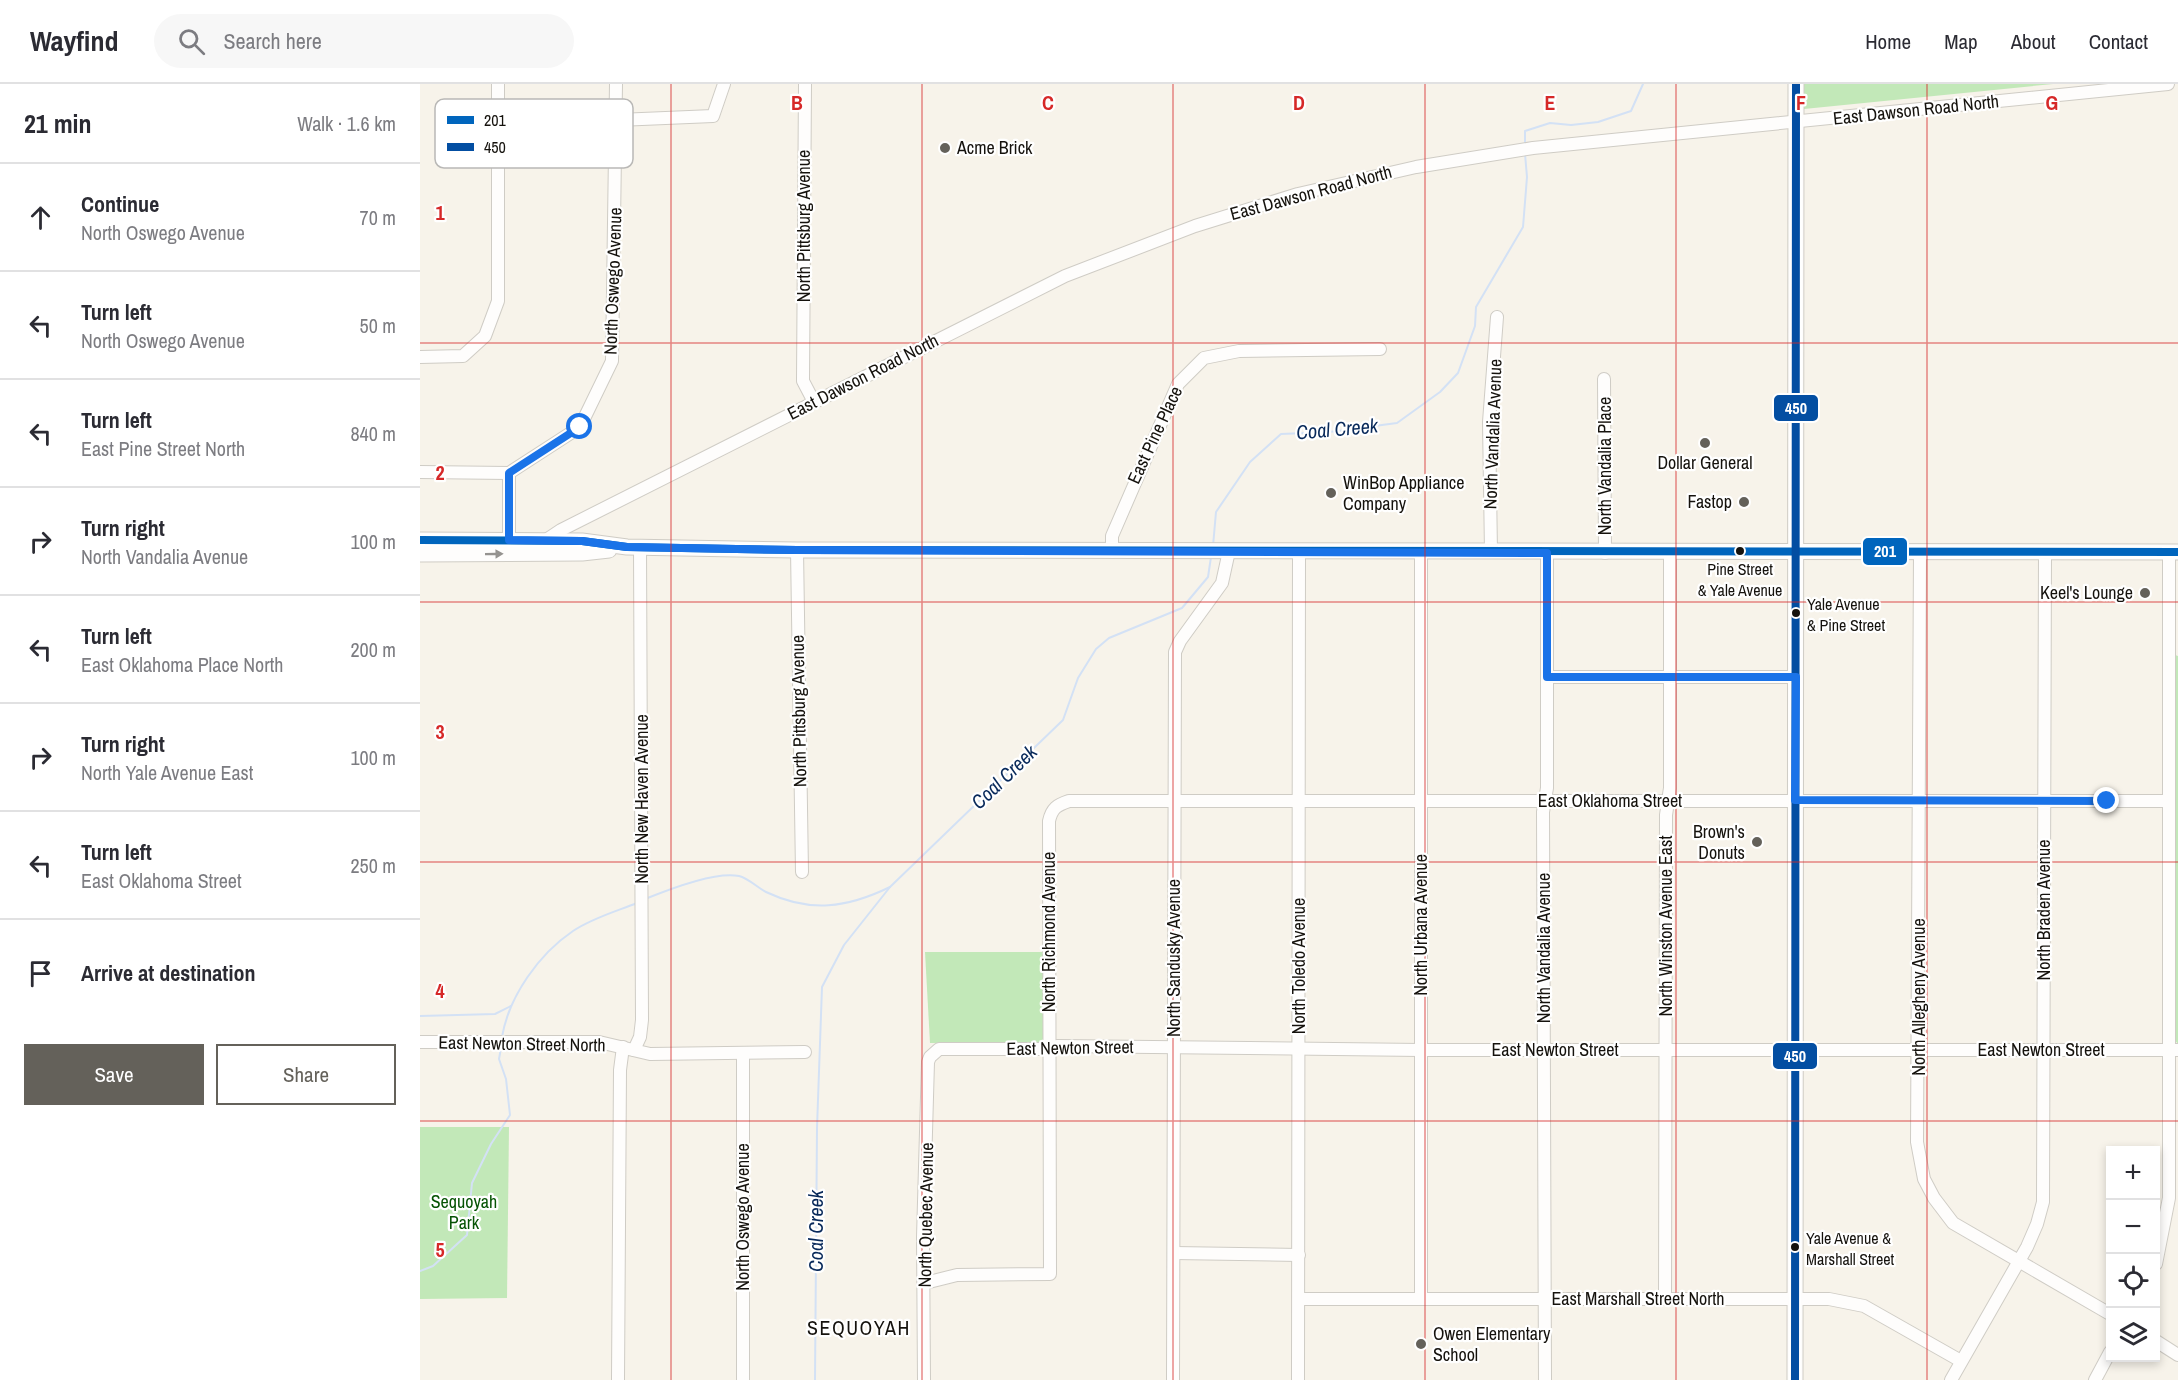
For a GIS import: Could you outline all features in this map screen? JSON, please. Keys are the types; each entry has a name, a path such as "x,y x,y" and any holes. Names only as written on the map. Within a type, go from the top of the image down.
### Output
{"main road":[{"path":"1795,1380 1796,84"},
{"path":"420,540 582,541 633,548"},
{"path":"420,554 582,553 633,548 1112,552 2173,552"}],"street":[{"name":"North Oswego Avenue","path":"616,84 617,99"},
{"path":"633,119 713,116 724,84"},
{"name":"North Pittsburg Avenue","path":"806,84 803,381 814,402"},
{"name":"East Dawson Road North","path":"528,553 561,530 1065,276 1185,229 1298,194 1358,179 1533,148 2168,84"},
{"path":"420,357 464,356 485,336 498,301 498,168"},
{"name":"North Oswego Avenue","path":"509,473 580,427 612,361 617,168"},
{"name":"North Vandalia Avenue","path":"1491,552 1489,422 1497,317"},
{"name":"East Pine Place","path":"1112,552 1112,536 1116,525 1178,384 1204,358 1239,351 1380,349"},
{"name":"North Vandalia Place","path":"1604,379 1605,553"},
{"path":"420,472 509,473 509,540"},
{"name":"North New Haven Avenue","path":"618,1380 620,1070 628,1048 640,1037 642,1020 642,891 633,548"},
{"name":"North Pittsburg Avenue","path":"797,550 802,872"},
{"name":"North Sandusky Avenue","path":"1173,1380 1175,652 1180,641 1222,583 1226,551"},
{"name":"North Toledo Avenue","path":"1298,1380 1299,551"},
{"name":"North Urbana Avenue","path":"1421,552 1421,1298"},
{"name":"North Winston Avenue East","path":"1665,1299 1666,815 1670,677 1670,552"},
{"name":"North Allegheny Avenue","path":"1920,552 1917,1142 1924,1179 1953,1223 2106,1312"},
{"name":"North Braden Avenue","path":"2018,1262 2036,1228 2043,1202 2045,552"},
{"path":"2158,1254 2169,1198 2174,1050 2169,801 2173,552"},
{"name":"North Vandalia Avenue","path":"1545,1380 1543,1299 1547,553"},
{"path":"1547,677 1796,677"},
{"name":"East Oklahoma Street","path":"1054,808 1069,801 2169,801"},
{"name":"North Richmond Avenue","path":"924,1283 957,1275 1050,1274 1049,821 1054,808"},
{"name":"East Newton Street North","path":"420,1042 599,1042 628,1048"},
{"path":"628,1048 650,1054 743,1055 805,1052"},
{"name":"East Newton Street","path":"934,1052 945,1048 2174,1050"},
{"name":"North Quebec Avenue","path":"924,1380 923,1237 928,1062 934,1052"},
{"name":"North Oswego Avenue","path":"743,1055 743,1380"},
{"path":"1174,1253 1299,1255"},
{"path":"1952,1380 2018,1262"},
{"name":"East Marshall Street North","path":"1299,1299 1828,1299 1864,1306 1961,1361"},
{"path":"2160,1344 2178,1355"},
{"path":"2095,1380 2106,1359"}],"green space":[{"path":"1804,84 2053,84 1804,109"},
{"path":"2175,655 2178,656 2178,1044 2174,1039"},
{"path":"925,952 1044,952 1043,1042 930,1043"},
{"name":"Sequoyah Park","path":"420,1127 509,1127 507,1298 420,1299"}],"waterway":[{"name":"Coal Creek","path":"1525,145 1525,131 1550,123 1571,125 1598,122 1631,111 1643,84"},
{"name":"Coal Creek","path":"1213,546 1216,512 1250,462 1281,434 1329,432 1397,423 1440,392 1458,373 1475,326 1476,307 1523,227 1527,177 1525,154"},
{"name":"Coal Creek","path":"815,1380 817,1128 822,987 844,945 890,887 1063,720 1078,678 1096,649 1109,638 1182,608 1208,577 1211,557"},
{"name":"Coal Creek","path":"645,899 692,882 729,875 742,877 782,899 813,905 859,900 890,887"},
{"name":"Coal Creek","path":"502,1037 511,1006 527,977 560,940 580,926 637,903"},
{"path":"420,1016 495,1014 511,1006"},
{"name":"Coal Creek","path":"420,1271 433,1266 467,1235 472,1183 491,1144 510,1115 506,1079 499,1059 501,1048"}],"transit line":[{"name":"450","path":"1795,1380 1796,84"},
{"name":"201","path":"420,540 582,541 627,547 797,550 2178,552"}],"place":[{"name":"Acme Brick","path":"945,148"},
{"name":"Dollar General","path":"1705,443"},
{"name":"WinBop Appliance Company","path":"1331,493"},
{"name":"Fastop","path":"1744,502"},
{"name":"Pine Street & Yale Avenue","path":"1740,551"},
{"name":"Keel's Lounge","path":"2145,593"},
{"name":"Yale Avenue & Pine Street","path":"1796,613"},
{"name":"Brown's Donuts","path":"1757,842"},
{"name":"Yale Avenue & Marshall Street","path":"1795,1247"},
{"name":"Owen Elementary School","path":"1421,1344"}],"district":[{"name":"SEQUOYAH","path":"859,1328"}],"route":[{"path":"580,427 509,473 509,540 582,541 627,547 797,550 1547,553 1547,677 1796,677 1795,800 2107,801"}]}
